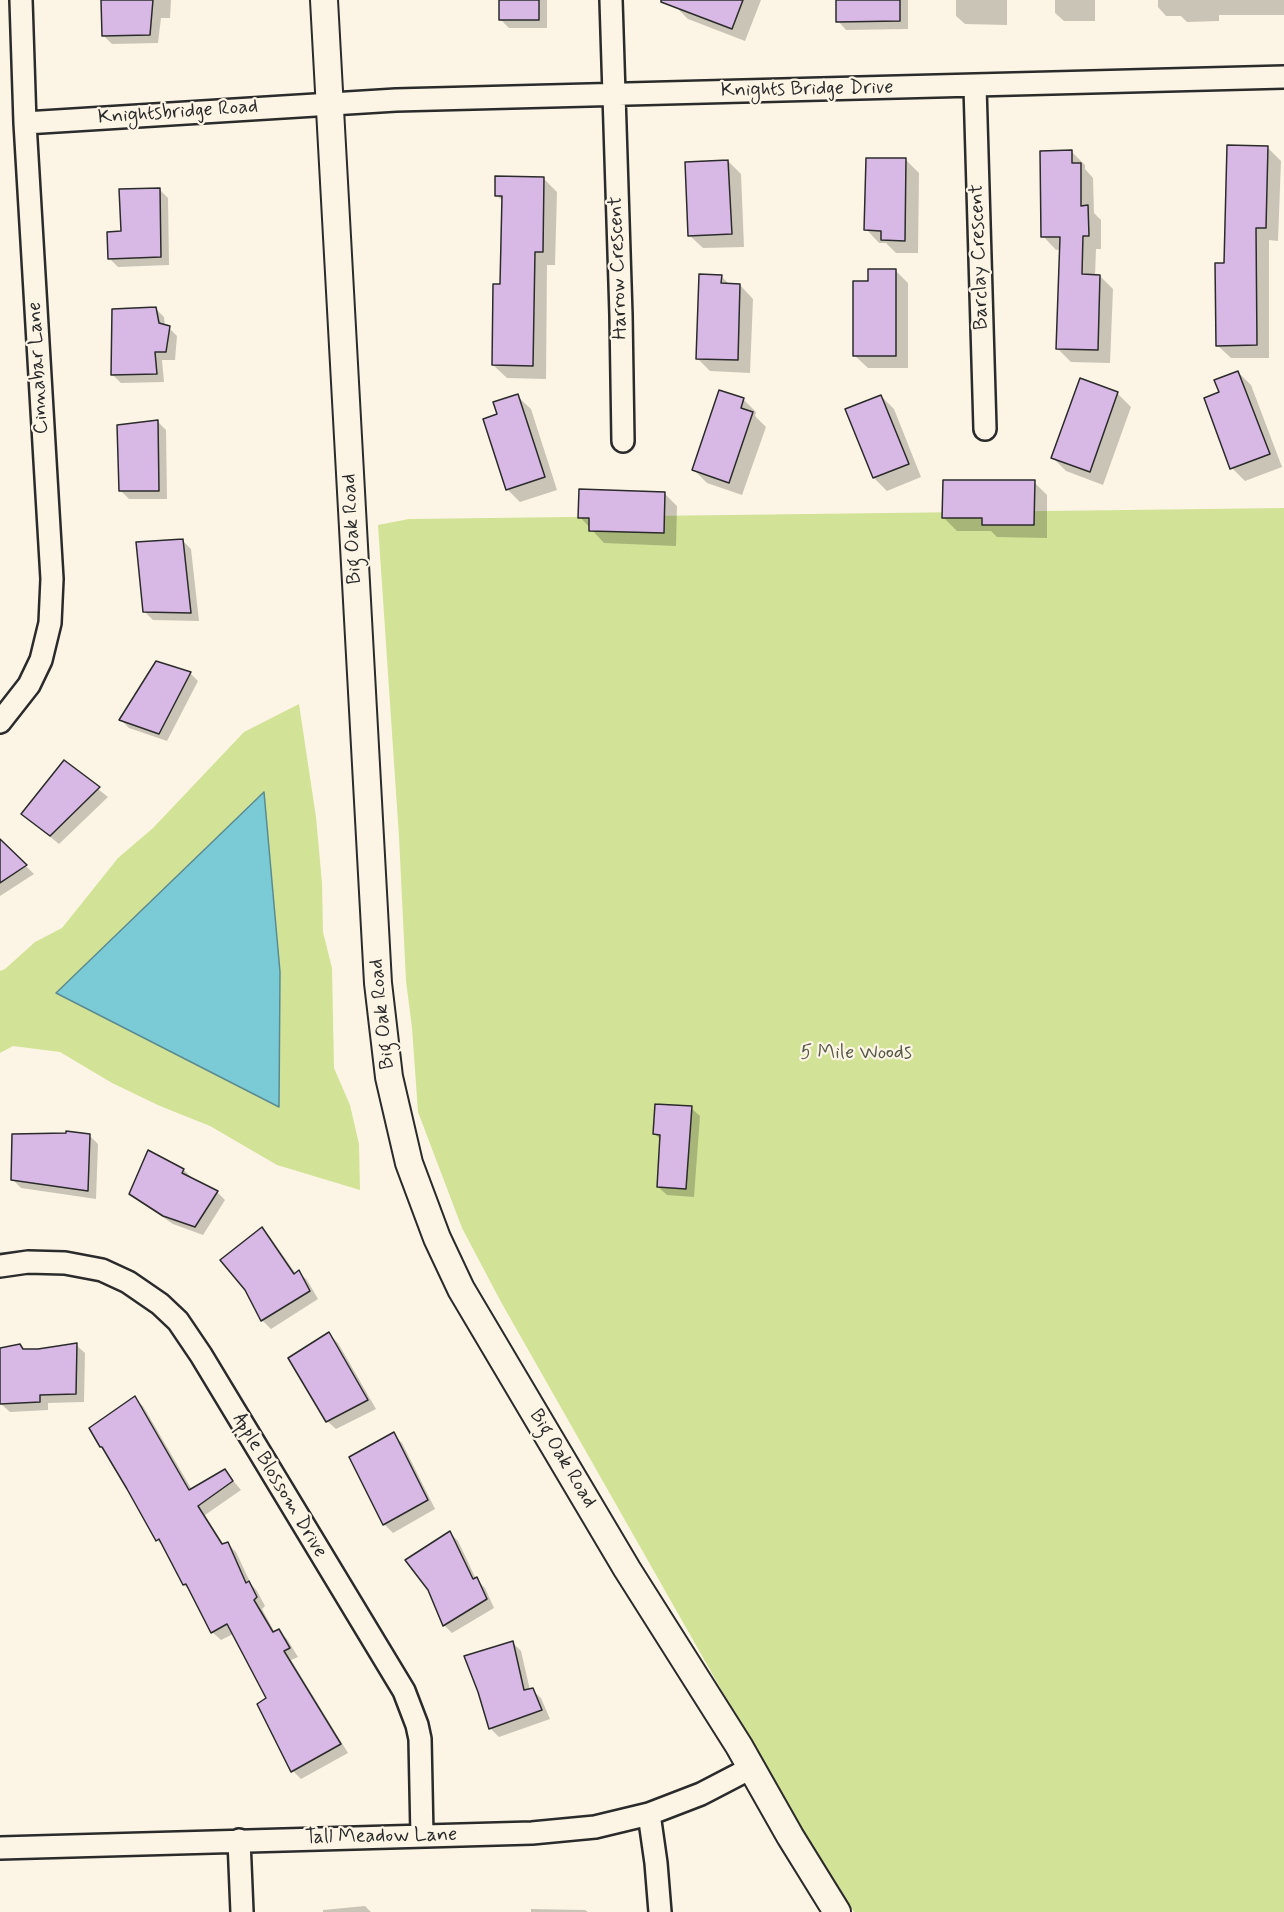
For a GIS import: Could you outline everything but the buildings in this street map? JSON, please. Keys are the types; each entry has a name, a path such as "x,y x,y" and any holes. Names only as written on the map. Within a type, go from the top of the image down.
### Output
{"street":[{"name":"Cinnabar Lane","path":"0,722 29,685 41,660 50,623 52,579 25,123 21,0"},
{"name":"Big Oak Road","path":"324,0 378,983 389,1077 409,1163 437,1238 461,1289 627,1569 751,1768 789,1836 837,1912"},
{"name":"Harrow Crescent","path":"611,0 623,441"},
{"name":"Knights Bridge Drive","path":"330,104 396,100 1284,77"},
{"name":"Barclay Crescent","path":"975,86 986,429"},
{"name":"Knightsbridge Road","path":"25,123 330,104"},
{"name":"Apple Blossom Drive","path":"0,1266 28,1262 65,1263 102,1270 128,1282 160,1304 177,1321 201,1355 404,1691 420,1739 422,1836"},
{"name":"Tall Meadow Lane","path":"0,1848 532,1833 595,1827 649,1814 701,1794 751,1768"},
{"path":"649,1814 660,1912"},
{"path":"239,1840 242,1912"}],"green space":[{"name":"5 Mile Woods","path":"1284,508 1284,1912 854,1912 801,1830 501,1302 462,1228 418,1112 406,981 399,837 378,525 409,519"},
{"path":"299,704 316,817 322,883 323,932 332,968 334,1068 350,1105 359,1144 360,1190 277,1165 210,1126 112,1083 60,1052 13,1046 0,1053 0,971 35,942 62,928 118,858 153,828 244,732"}],"water":[{"path":"264,792 280,972 279,1107 56,993"}]}
